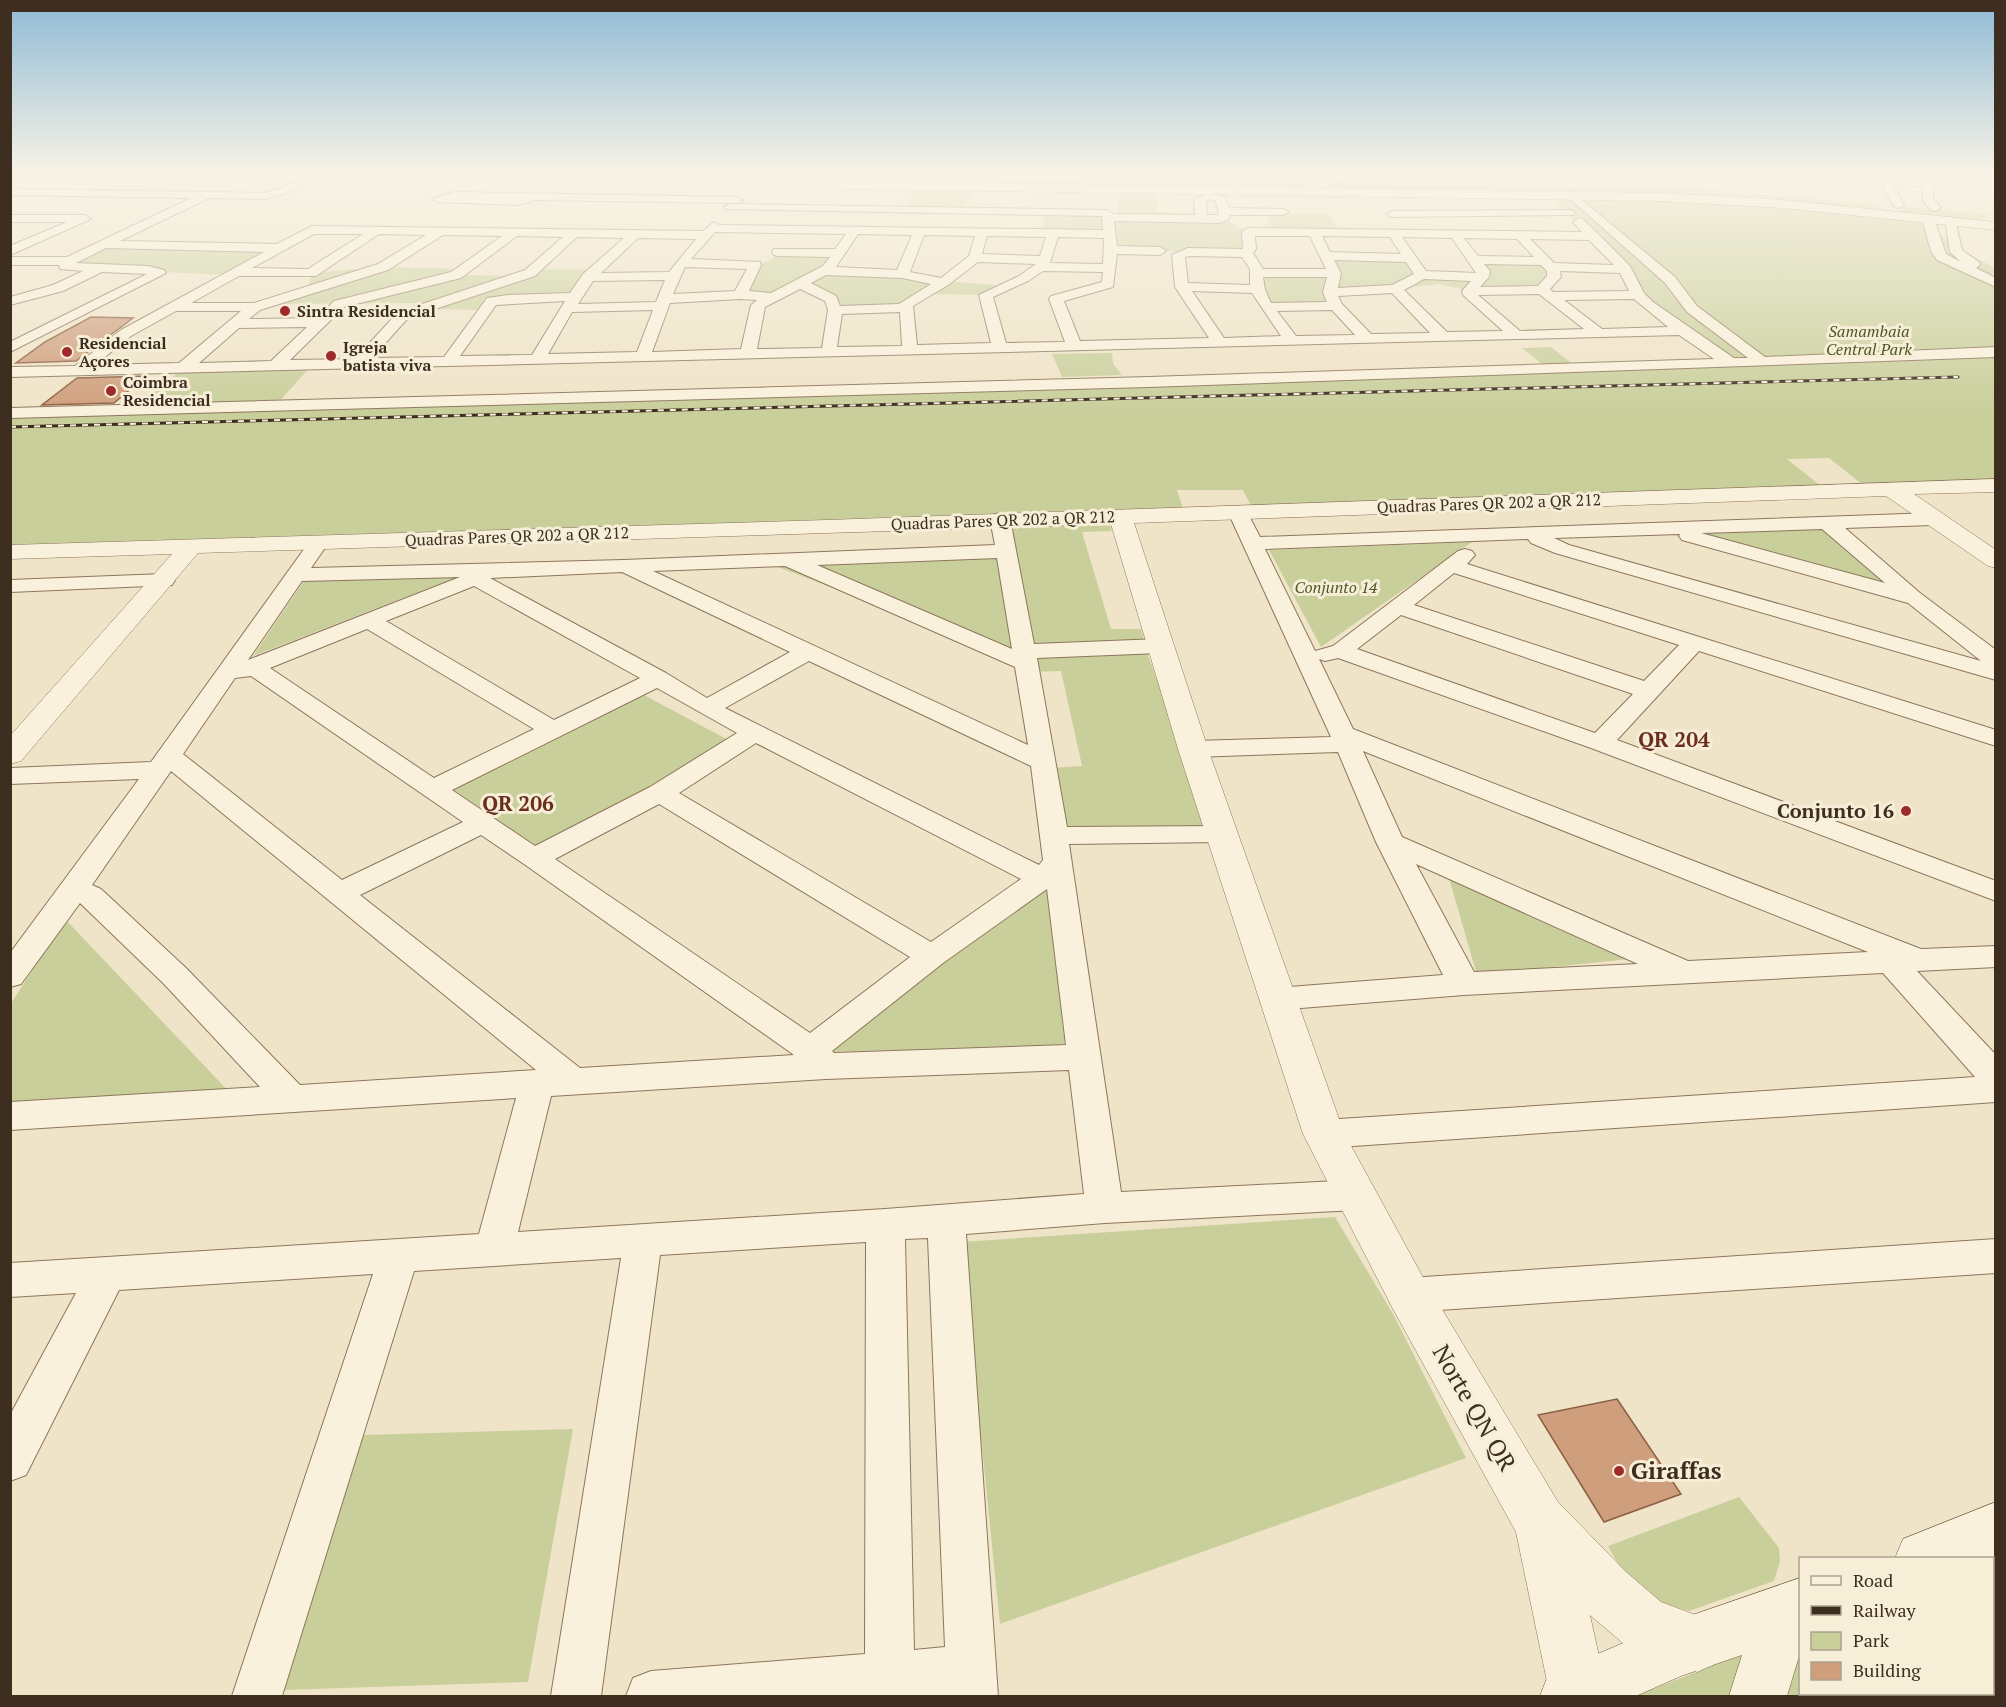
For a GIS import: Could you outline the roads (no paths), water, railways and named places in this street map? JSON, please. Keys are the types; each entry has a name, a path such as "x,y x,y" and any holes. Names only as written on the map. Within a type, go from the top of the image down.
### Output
{"main road":[{"name":"Quadras Pares QR 202 a QR 212","path":"10,552 1995,485"},
{"path":"1891,489 1995,561"},
{"name":"Norte QN QR","path":"1120,515 1221,834 1324,1134 1409,1295 1539,1521 1605,1591 1644,1624 1697,1643"},
{"path":"10,755 21,731 164,580 192,546"},
{"name":"Norte QN QR","path":"1539,1521 1555,1581 1573,1695"},
{"path":"1925,1557 1995,1529"},
{"path":"1573,1695 1697,1643 1793,1608"},
{"path":"1758,1696 1793,1608"}],"street":[{"path":"14,345 159,273 148,270 65,266 69,261 84,254"},
{"path":"79,370 126,333 268,254"},
{"path":"237,272 311,273 342,254"},
{"path":"173,306 255,307 383,267 404,254"},
{"path":"275,366 339,304 461,272 486,254"},
{"path":"359,364 398,318 416,309 521,276 535,269 552,254"},
{"path":"537,359 587,272 610,254"},
{"path":"643,356 673,276 689,254"},
{"path":"681,263 754,265 771,260 776,254"},
{"path":"825,272 839,254"},
{"path":"902,274 911,254"},
{"path":"910,350 906,308 909,301 943,282 975,258 976,254"},
{"path":"999,347 980,295 1008,286 1043,263 1046,254"},
{"path":"1074,345 1056,298 1108,284 1111,254"},
{"path":"1180,254 1178,255 1182,286 1219,342"},
{"path":"1247,254 1255,262 1258,273 1257,289 1292,341"},
{"path":"1407,254 1422,275"},
{"path":"1469,291 1482,277 1483,271 1470,254"},
{"path":"1537,254 1547,264 1554,278 1546,293"},
{"path":"1610,254 1625,269 1638,295 1682,331 1731,363"},
{"path":"1642,254 1670,280 1692,309 1745,347 1761,362"},
{"path":"1939,254 1941,257 1995,283"},
{"path":"1958,254 1971,263 1995,274"},
{"path":"1367,339 1336,306 1330,292 1334,273 1327,256 1410,258"},
{"path":"975,258 1110,268"},
{"path":"1475,260 1625,269"},
{"path":"10,261 69,261"},
{"path":"740,295 754,265"},
{"path":"383,267 406,268"},
{"path":"10,301 58,288 97,268"},
{"path":"430,268 521,276"},
{"path":"535,269 555,270"},
{"path":"587,272 673,276"},
{"path":"748,354 758,305 825,272 902,274 943,282"},
{"path":"311,273 309,285 317,288"},
{"path":"1258,273 1334,273"},
{"path":"1330,292 1395,289 1422,275 1482,277"},
{"path":"800,283 831,299 836,310 829,352"},
{"path":"1182,286 1257,289"},
{"path":"10,287 58,288"},
{"path":"1395,289 1443,337"},
{"path":"1469,291 1638,295"},
{"path":"1469,291 1473,298 1516,335"},
{"path":"1546,293 1599,333"},
{"path":"920,294 953,295"},
{"path":"449,362 492,301 664,302 740,295 772,297"},
{"path":"339,304 431,304"},
{"path":"1268,307 1336,306"},
{"path":"183,368 255,307"},
{"path":"836,310 906,308"},
{"path":"416,309 484,310"},
{"path":"33,320 67,320"},
{"path":"234,324 321,322"},
{"path":"15,379 39,372 79,370 1682,331"},
{"path":"1129,344 1149,382"},
{"path":"1706,346 1731,350 1745,347"},
{"path":"10,412 1149,382 1995,352"},
{"path":"668,396 682,355"},
{"path":"276,406 312,365"},
{"path":"1512,502 1535,534 1573,552 1995,673"},
{"path":"1238,512 1345,739 1390,842 1464,984"},
{"path":"1000,519 1044,762 1052,859 1106,1208"},
{"path":"1253,543 1933,519"},
{"path":"1827,523 1995,662"},
{"path":"1664,530 1916,598"},
{"path":"634,565 651,531"},
{"path":"1306,658 1340,651 1452,566 1486,536"},
{"path":"10,976 75,889 319,542"},
{"path":"295,575 486,574 634,565 1006,551"},
{"path":"786,559 1026,658 1160,646"},
{"path":"634,565 806,653 1044,762"},
{"path":"1452,566 1995,738"},
{"path":"222,679 486,574"},
{"path":"486,574 707,708 754,733 1052,859"},
{"path":"10,586 164,580"},
{"path":"10,608 34,585"},
{"path":"1397,606 1649,691"},
{"path":"368,620 553,729"},
{"path":"1600,743 1694,643"},
{"path":"1340,651 1600,743 1995,892"},
{"path":"707,708 806,653"},
{"path":"252,666 534,858 818,1058"},
{"path":"433,789 658,678"},
{"path":"534,858 660,793 754,733"},
{"path":"1193,749 1345,739 1904,961 1995,1077"},
{"path":"10,776 164,763 340,893 555,1082"},
{"path":"660,793 932,956"},
{"path":"340,893 483,823"},
{"path":"818,1058 932,956 1052,859 1221,834"},
{"path":"1390,842 1686,973"},
{"path":"75,889 91,896 175,976 294,1100"},
{"path":"1276,999 1464,984 1995,956"},
{"path":"10,1116 555,1082 818,1058 1084,1057"},
{"path":"494,1249 555,1082"},
{"path":"1324,1134 1995,1089"},
{"path":"10,1280 643,1241 1106,1208 1356,1195"},
{"path":"651,1696 890,1677 973,1683 946,1221"},
{"path":"885,1225 890,1677"},
{"path":"576,1696 643,1241"},
{"path":"257,1696 399,1255"},
{"path":"1409,1295 1995,1256"},
{"path":"10,1460 107,1274"}],"railway":[{"path":"10,427 1958,377"}],"place":[{"name":"Sintra Residencial","path":"285,311"},
{"name":"Residencial Açores","path":"67,352"},
{"name":"Igreja batista viva","path":"331,356"},
{"name":"Coimbra Residencial","path":"111,391"},
{"name":"Conjunto 16","path":"1906,811"},
{"name":"Giraffas","path":"1619,1471"}],"district":[{"name":"QR 204","path":"1674,740"},
{"name":"QR 206","path":"518,804"}],"park label":[{"name":"Samambaia Central Park","path":"1869,340"},
{"name":"Conjunto 14","path":"1336,587"}]}
